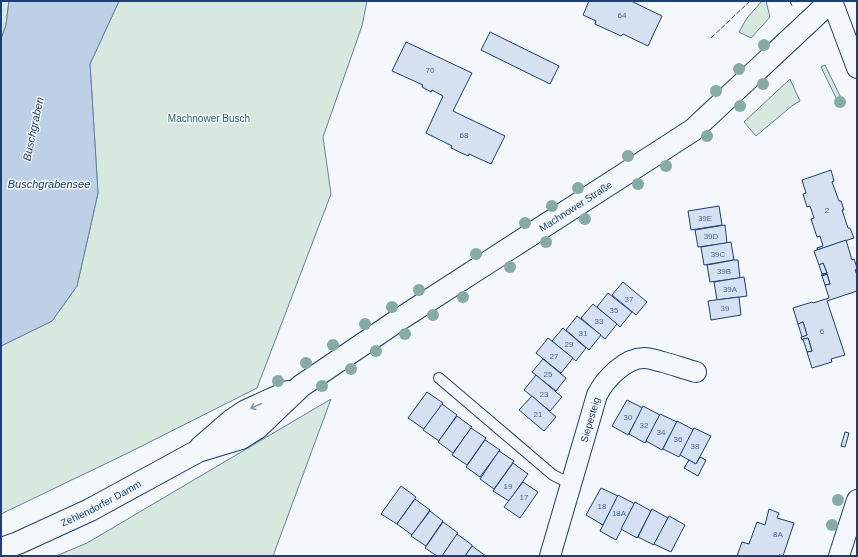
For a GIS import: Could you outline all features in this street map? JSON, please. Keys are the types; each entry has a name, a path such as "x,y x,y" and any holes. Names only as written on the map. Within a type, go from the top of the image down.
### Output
{"main road":[{"name":"Machnower Straße","path":"243,425 246,411 301,386 400,318 693,130 831,1"},
{"name":"Zehlendorfer Damm","path":"1,549 18,543 90,510 198,451 231,421 243,425"}],"street":[{"path":"831,1 857,68"},
{"name":"Siepesteig","path":"550,556 597,395 608,378 624,365 642,358 696,372"},
{"path":"839,556 857,500"}],"lane":[{"path":"439,378 553,475 571,484"}],"green space":[{"path":"1,1 9,1 6,25 1,39"},
{"name":"Machnower Busch","path":"119,1 367,1 362,26 323,137 331,194 257,388 132,451 1,514 1,346 52,321 77,286 98,193 90,64"},
{"path":"762,1 766,1 770,17 751,38 739,32 747,18"},
{"path":"825,65 842,100 838,102 821,67"},
{"path":"790,79 800,101 793,105 756,136 744,122"},
{"path":"331,399 273,556 56,556 87,543"}],"water":[{"name":"Buschgrabensee","path":"9,1 119,1 90,64 98,193 77,286 52,321 1,346 1,39 6,25"}],"building":[{"path":"589,1 631,1 662,16 648,46 623,34 621,36 595,24 596,21 583,15"},
{"path":"490,32 559,66 550,84 481,50"},
{"path":"406,42 472,73 453,111 505,136 491,164 451,148 452,146 426,133 443,96 432,90 431,92 422,87 423,85 392,71"},
{"path":"831,170 834,181 832,182 839,201 841,201 844,210 842,210 848,228 850,228 854,238 817,250 817,248 823,246 820,236 817,237 811,219 814,218 810,206 807,207 803,194 806,193 802,180"},
{"path":"719,206 722,225 691,230 688,211"},
{"path":"725,225 727,243 698,247 695,230"},
{"path":"846,240 852,260 854,259 857,268 855,270 857,275 857,291 827,301 845,355 831,359 832,362 812,368 807,352 812,351 808,338 802,340 801,337 807,335 803,322 798,324 793,308 829,298 825,285 830,284 827,274 821,275 827,273 823,263 819,265 814,251"},
{"path":"731,242 734,260 704,265 701,247"},
{"path":"738,260 740,278 710,282 707,265"},
{"path":"823,263 827,273 822,274 819,265"},
{"path":"827,274 830,284 825,285 822,276"},
{"path":"744,277 747,296 717,300 714,282"},
{"path":"623,282 647,302 636,315 612,295"},
{"path":"608,293 632,312 620,327 597,307"},
{"path":"739,297 741,315 711,320 708,301"},
{"path":"593,304 617,324 605,339 581,318"},
{"path":"577,316 601,335 589,350 566,330"},
{"path":"803,322 807,335 802,337 798,324"},
{"path":"563,328 586,348 576,361 552,341"},
{"path":"548,338 573,358 561,373 536,353"},
{"path":"808,338 812,351 807,352 803,339"},
{"path":"543,359 566,378 556,391 532,372"},
{"path":"536,375 562,397 550,411 524,390"},
{"path":"427,392 443,403 424,429 408,418"},
{"path":"532,396 556,417 544,431 519,410"},
{"path":"627,400 643,408 628,435 612,426"},
{"path":"442,404 457,415 439,441 423,430"},
{"path":"643,406 660,415 645,443 629,434"},
{"path":"660,414 677,422 662,450 646,441"},
{"path":"457,416 472,427 453,453 438,442"},
{"path":"677,421 694,430 679,457 663,449"},
{"path":"471,428 486,438 467,465 452,455"},
{"path":"694,428 711,436 696,464 680,455"},
{"path":"845,432 849,433 845,447 841,446"},
{"path":"485,440 500,450 480,477 466,467"},
{"path":"499,451 514,461 494,489 480,479"},
{"path":"700,457 706,460 698,476 684,468 689,460 696,464"},
{"path":"513,463 528,474 509,501 493,491"},
{"path":"523,482 538,492 520,518 504,507"},
{"path":"401,486 416,497 397,524 381,514"},
{"path":"601,488 618,496 603,525 586,515"},
{"path":"618,495 635,504 616,540 600,531"},
{"path":"415,499 430,510 412,535 397,524"},
{"path":"635,502 651,511 637,538 621,529"},
{"path":"652,509 668,518 654,545 638,537"},
{"path":"769,509 779,513 777,518 794,523 783,556 737,556 742,542 749,544 757,522 765,525"},
{"path":"430,511 443,521 426,546 411,536"},
{"path":"669,516 685,525 671,552 654,544"},
{"path":"443,522 458,533 442,556 437,556 425,548"},
{"path":"457,534 472,546 465,556 442,556"},
{"path":"472,546 486,556 465,556"}],"fence":[{"path":"711,38 750,1"},
{"path":"790,1 792,6"}],"water label":[{"name":"Buschgraben","path":"33,129"}]}
